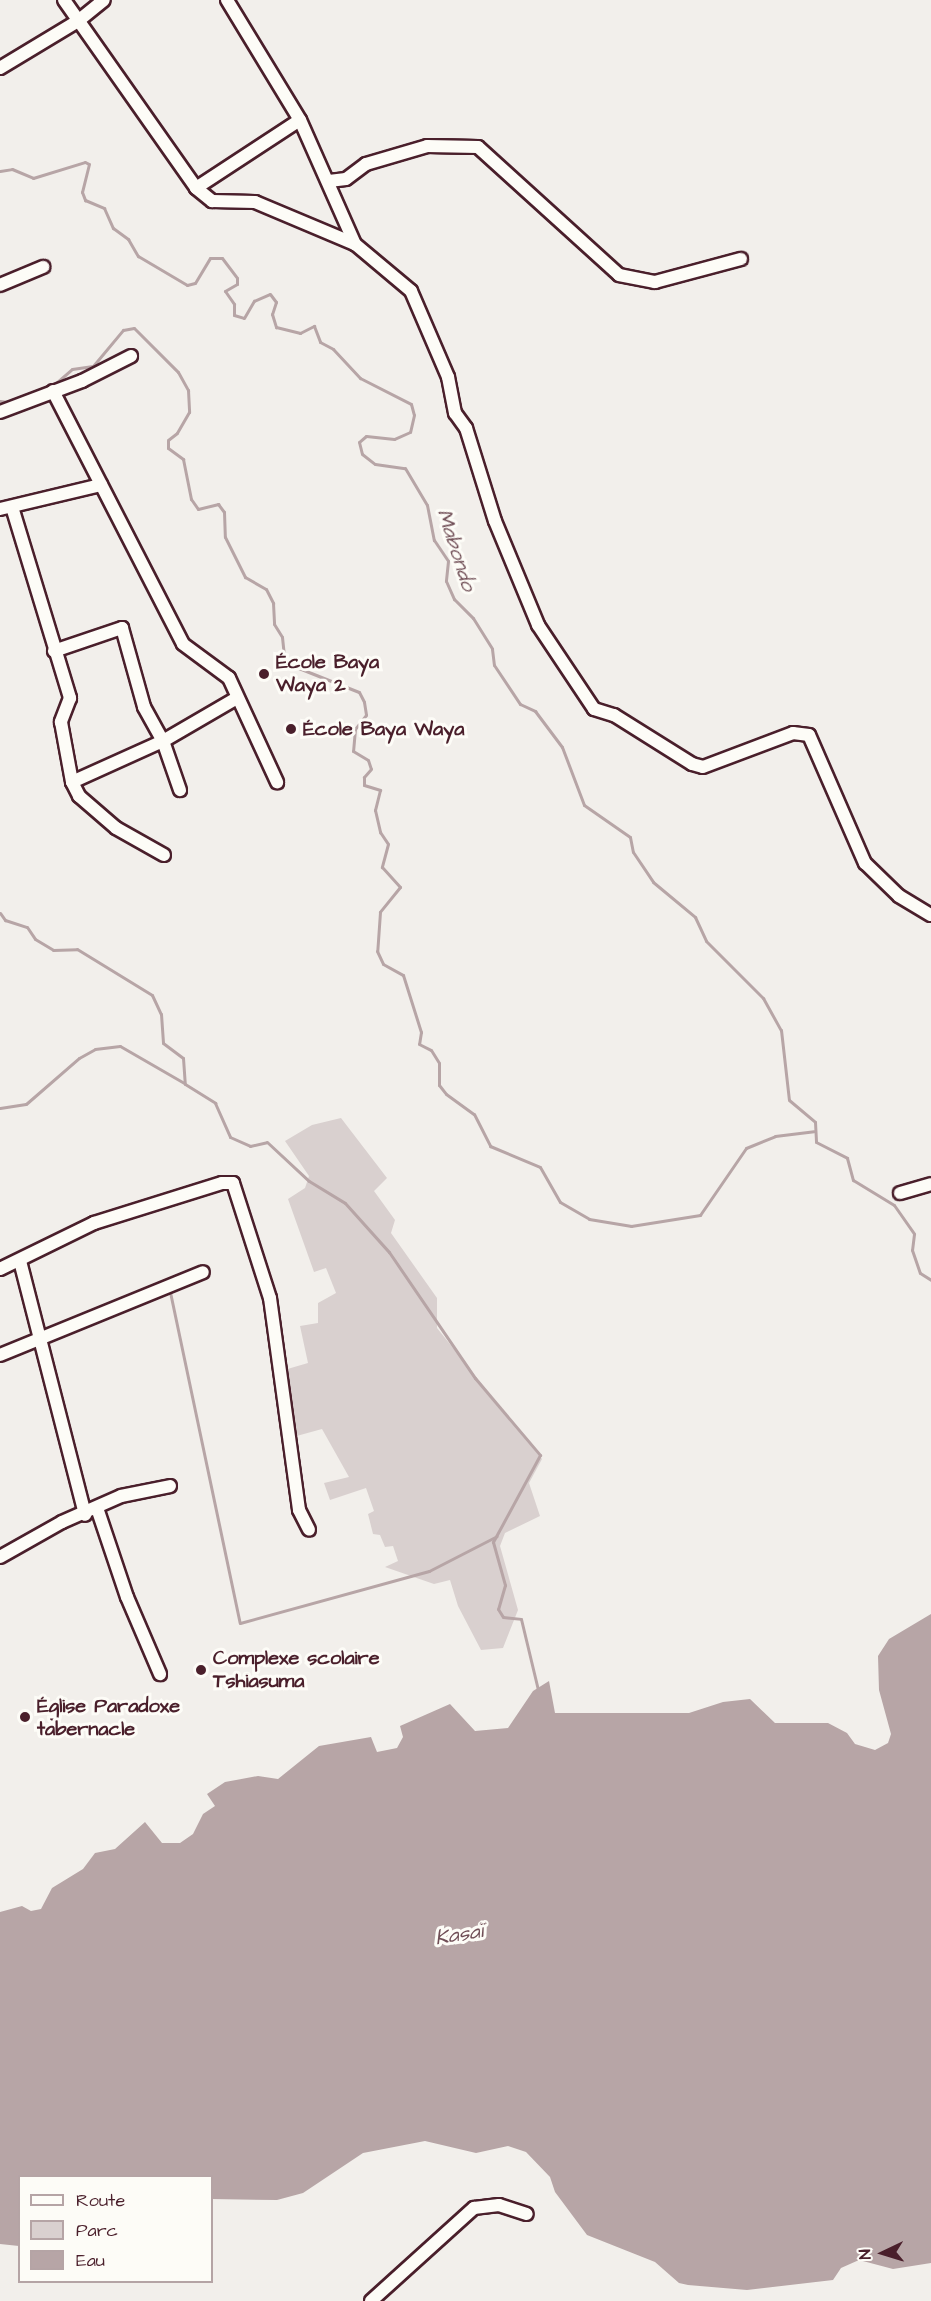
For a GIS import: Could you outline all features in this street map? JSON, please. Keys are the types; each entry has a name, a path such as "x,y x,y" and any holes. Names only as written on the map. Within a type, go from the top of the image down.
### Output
{"street":[{"path":"64,0 196,188 212,201 255,202 355,244 411,291 448,377 456,413 466,429 495,521 538,625 594,709 614,715 692,764 703,767 793,733 809,735 865,863 899,896 931,915"},
{"path":"1,66 78,21 104,0"},
{"path":"227,0 300,120 355,244"},
{"path":"196,188 300,120"},
{"path":"329,181 346,179 366,164 427,147 478,147 619,275 655,282 741,259"},
{"path":"0,285 43,267"},
{"path":"0,412 53,392 131,356"},
{"path":"53,392 183,644 220,668 229,678 277,782"},
{"path":"100,485 6,508 70,698 61,722 72,782 79,796 116,828 164,855"},
{"path":"54,651 122,628 144,707 163,741 180,790"},
{"path":"72,782 163,741 237,698"},
{"path":"0,1269 94,1223 222,1183 233,1183 270,1298 299,1510 309,1530"},
{"path":"900,1193 931,1184"},
{"path":"20,1261 85,1515"},
{"path":"0,1355 203,1272"},
{"path":"0,1557 62,1522 85,1515 121,1496 170,1486"},
{"path":"97,1509 127,1597 160,1674"},
{"path":"371,2301 474,2208 499,2205 527,2214"}],"green space":[{"path":"341,1118 387,1178 374,1191 395,1220 391,1233 437,1298 437,1328 542,1459 529,1483 540,1516 505,1533 500,1546 518,1610 503,1648 481,1650 458,1606 450,1580 434,1584 385,1567 398,1561 393,1546 385,1547 380,1535 373,1534 368,1514 374,1511 366,1488 330,1500 324,1483 349,1477 322,1429 293,1437 284,1370 308,1363 300,1326 318,1323 318,1303 336,1293 326,1268 314,1272 288,1199 305,1188 309,1176 285,1141 312,1125"}],"water":[{"name":"Kasaï","path":"931,1614 931,2263 893,2269 859,2260 841,2268 833,2280 747,2290 679,2283 655,2262 587,2235 555,2192 550,2177 526,2152 508,2146 476,2153 425,2141 363,2153 303,2193 277,2200 213,2199 213,2175 18,2175 18,2246 0,2244 0,1912 22,1906 31,1911 41,1909 52,1888 83,1869 95,1853 115,1849 145,1822 162,1843 180,1843 193,1834 203,1814 215,1806 207,1794 225,1782 258,1776 278,1779 319,1746 371,1737 377,1752 397,1748 403,1737 400,1726 450,1704 475,1731 508,1728 533,1691 549,1681 555,1713 689,1713 723,1702 750,1699 775,1723 828,1723 847,1733 855,1744 875,1750 888,1743 891,1734 879,1690 878,1656 889,1639"}],"waterway":[{"name":"Mabondo","path":"0,171 12,169 33,178 85,162 89,164 82,192 85,200 104,208 113,228 128,239 138,256 187,285 195,283 210,258 222,258 237,278 237,284 225,291 234,304 234,315 244,318 254,301 270,294 276,302 272,314 276,327 300,333 314,326 320,342 333,349 360,378 411,404 414,415 410,432 394,439 366,436 359,442 362,454 375,464 405,468 427,505 434,540 448,561 446,581 454,599 473,618 492,649 494,665 520,704 535,711 562,747 584,805 630,837 633,852 653,882 695,917 706,941 763,998 781,1030 789,1100 815,1122 816,1142 847,1158 853,1180 894,1205 914,1234 912,1250 920,1273 931,1280"},
{"path":"0,401 8,402 56,383 72,369 93,366 123,330 134,328 178,372 188,390 189,412 177,433 168,440 168,448 183,459 191,499 198,509 218,504 224,512 225,537 245,577 266,589 273,603 274,624 282,637 284,657 291,665 359,692 364,702 366,715 355,729 353,751 368,760 371,769 364,777 364,785 380,790 375,810 380,832 388,844 382,867 400,887 380,912 377,951 383,964 403,975 421,1032 419,1044 431,1050 439,1063 439,1085 446,1094 474,1114 490,1146 540,1167 560,1202 589,1219 631,1226 700,1215 746,1148 775,1136 814,1131"},
{"path":"0,913 5,920 27,927 35,939 53,950 77,949 152,995 161,1014 163,1043 183,1058 185,1084 215,1103 230,1137 250,1146 267,1142 309,1181 345,1203 389,1252 475,1378 540,1455 493,1542 505,1585 498,1609 503,1617 521,1619 538,1690"},
{"path":"0,1108 26,1104 79,1058 95,1049 120,1046 184,1083"},
{"path":"170,1292 240,1623 429,1571 497,1536"}],"place":[{"name":"École Baya Waya 2","path":"264,674"},
{"name":"École Baya Waya","path":"291,729"},
{"name":"Complexe scolaire Tshiasuma","path":"201,1670"},
{"name":"Église Paradoxe tabernacle","path":"25,1717"}]}
